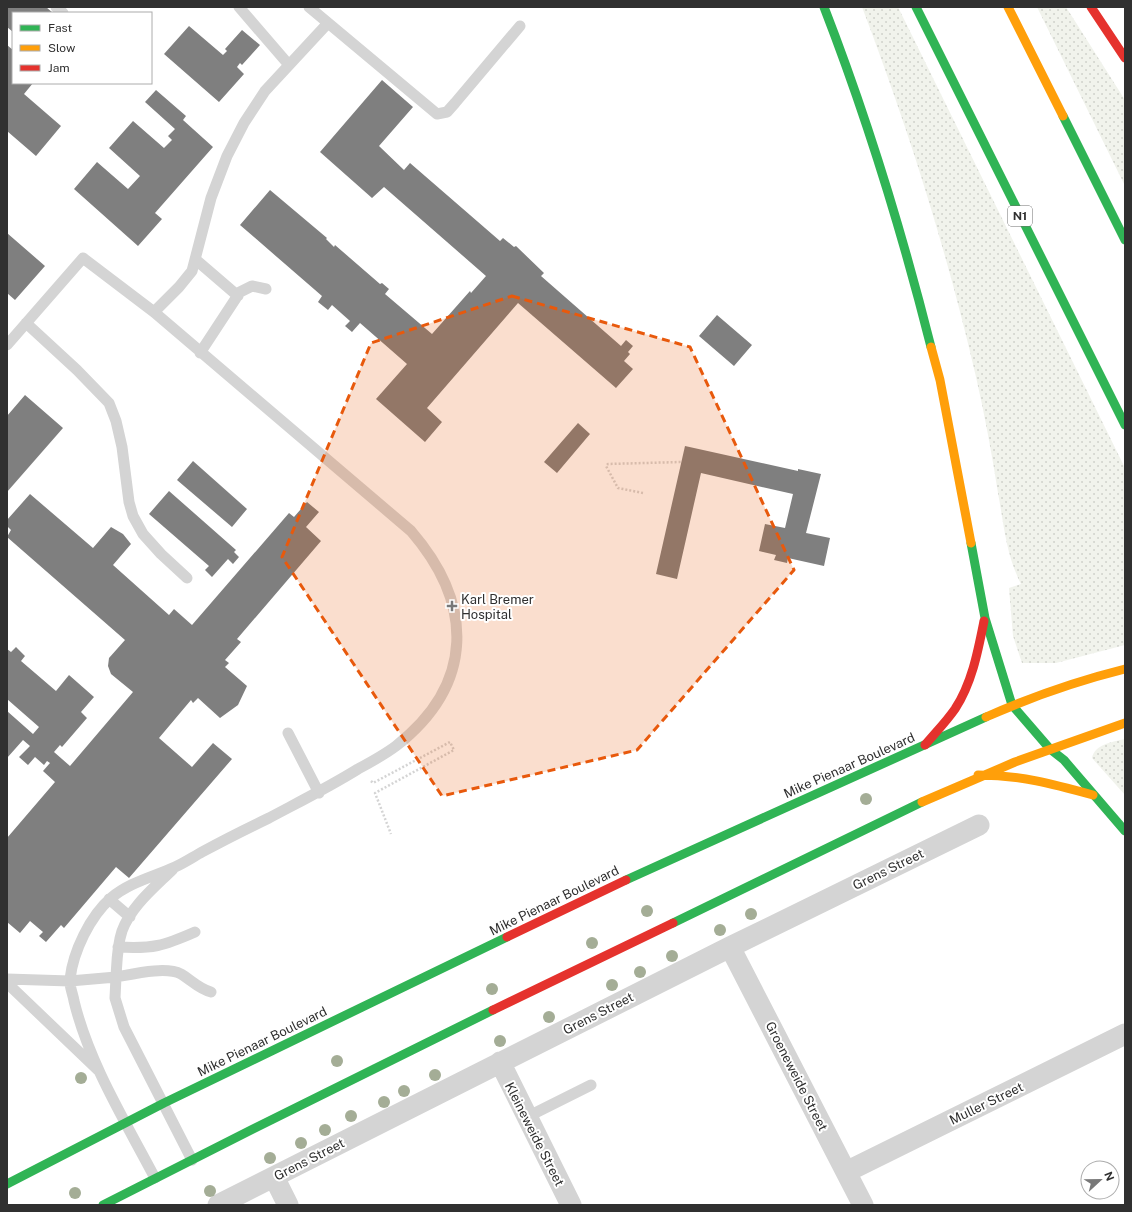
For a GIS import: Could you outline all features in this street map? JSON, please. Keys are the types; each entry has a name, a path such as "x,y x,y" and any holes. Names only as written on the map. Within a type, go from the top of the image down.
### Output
{"main road":[{"path":"824,7 846,64 900,234 940,380 985,618 1012,705 1050,749 1064,760 1125,831"},
{"name":"N1","path":"916,7 1125,425"},
{"path":"1008,7 1125,240"},
{"path":"1091,7 1125,58"},
{"path":"924,745 954,710 964,694 978,654 985,618"},
{"name":"Mike Pienaar Boulevard","path":"7,1184 164,1103 608,888 1012,705 1083,680 1125,669"},
{"path":"103,1205 586,965 978,775 1125,723"},
{"path":"978,775 999,775 1040,780 1094,795"}],"street":[{"name":"Grens Street","path":"218,1205 730,947 979,825"},
{"name":"Groeneweide Street","path":"730,947 863,1205"},
{"name":"Muller Street","path":"846,1172 1125,1034"},
{"name":"Kleineweide Street","path":"500,1062 571,1205"},
{"path":"274,1177 288,1205"}],"lane":[{"path":"239,7 289,65"},
{"path":"310,7 433,113 440,114 447,112 456,103 520,26"},
{"path":"154,312 179,287 192,271 211,198 227,156 244,123 265,91 328,23"},
{"path":"7,345 83,258 154,312 200,353 411,531 437,565 454,604 457,624 457,646 454,667 435,704 411,733 380,757 319,793 176,867 129,886 109,900 89,924 82,940 70,981 78,1016 102,1073 155,1178"},
{"path":"195,259 238,296"},
{"path":"200,353 238,296 248,287 259,286 266,289"},
{"path":"26,323 77,370 109,403 116,421 122,446 129,502 133,516 143,534 161,554 187,578"},
{"path":"288,733 319,793"},
{"path":"176,867 140,903 122,931 118,947 116,998 121,1022 192,1160"},
{"path":"109,900 130,917"},
{"path":"118,947 159,947 195,932"},
{"path":"7,979 70,981 116,977 156,971 174,971 204,990 211,992"},
{"path":"7,983 40,1017 102,1073"},
{"path":"527,1117 591,1085"}],"path":[{"path":"643,493 618,488 606,466 608,464 681,462"},
{"path":"363,767 373,783 450,742 454,750 375,793 391,834"}],"highlighted area":[{"path":"512,296 690,347 794,570 637,750 442,796 282,557 371,343"}],"shaded area":[{"path":"862,7 898,7 1125,468 1125,645 1056,663 1022,663 1013,636 1009,588 1021,584 1012,562 1006,540 991,450 965,330 939,236 911,144"},
{"path":"1037,7 1066,7 1125,100 1125,186"},
{"path":"1125,739 1125,795 1092,758 1094,753 1105,744"}],"building":[{"path":"7,7 46,7 52,12 12,12 12,31 7,27"},
{"path":"189,26 223,55 227,51 225,49 242,30 260,45 242,65 240,63 237,67 244,74 219,102 164,54"},
{"path":"7,45 12,49 12,84 32,84 24,94 61,126 36,156 7,131"},
{"path":"382,80 413,107 379,146 404,170 410,163 500,241 503,238 514,247 516,246 544,273 541,276 621,346 626,340 633,346 628,352 630,354 624,361 633,369 616,388 518,303 427,408 442,422 425,442 376,399 407,364 360,323 352,332 345,326 350,321 332,305 328,310 318,302 322,296 240,225 270,190 327,238 326,239 334,247 335,245 380,284 382,283 389,289 385,294 432,334 470,291 471,293 486,276 384,187 372,198 320,152"},
{"path":"156,90 186,116 183,120 213,147 155,213 162,219 138,246 74,189 97,162 128,189 140,176 109,148 133,121 164,148 172,140 168,136 175,129 145,102"},
{"path":"7,233 45,266 15,300 7,293"},
{"path":"717,315 752,345 734,366 699,336"},
{"path":"25,395 63,428 7,492 7,416"},
{"path":"578,423 590,434 557,473 544,462"},
{"path":"685,446 798,471 798,469 821,474 806,533 830,538 824,566 788,558 787,563 774,560 776,555 759,551 765,524 785,528 793,494 701,473 677,579 656,574"},
{"path":"193,461 247,509 232,527 177,480"},
{"path":"169,491 236,550 234,552 239,557 233,564 228,559 212,577 205,570 209,566 149,514"},
{"path":"30,494 93,548 111,527 123,534 131,544 113,565 169,615 174,609 192,625 289,513 294,517 307,502 319,512 306,527 321,541 237,639 241,642 225,660 229,663 225,667 247,686 238,705 220,718 198,698 193,703 191,700 159,738 192,767 213,743 232,759 129,878 116,867 64,928 61,925 46,942 39,936 43,932 30,921 20,933 7,922 7,838 55,782 43,771 50,763 47,761 44,765 35,757 28,765 19,757 30,746 23,740 7,758 7,711 33,734 39,727 7,699 7,649 11,652 16,647 25,656 21,661 56,691 69,675 94,697 81,712 87,718 62,747 60,745 54,752 70,766 133,692 111,674 108,666 109,658 125,640 7,537 11,530 7,526 7,520"}],"traffic: fast":[{"path":"824,7 855,91 883,176 931,347"},
{"path":"916,7 1125,425"},
{"path":"1063,116 1125,240"},
{"path":"971,543 985,618 1012,705 1050,749 1064,760 1125,831"},
{"path":"626,880 986,717"},
{"path":"673,923 922,802"},
{"path":"7,1184 164,1103 507,937"},
{"path":"103,1205 493,1010"}],"traffic: slow":[{"path":"1008,7 1063,116"},
{"path":"931,347 940,380 971,543"},
{"path":"986,717 1054,690 1125,669"},
{"path":"922,802 1015,762 1125,723"},
{"path":"978,775 1022,778 1093,795"}],"traffic: jam":[{"path":"1091,7 1125,58"},
{"path":"925,745 952,714 961,699 974,666 984,621"},
{"path":"507,937 626,880"},
{"path":"493,1010 673,923"}],"place":[{"name":"Karl Bremer Hospital","path":"452,606"}]}
